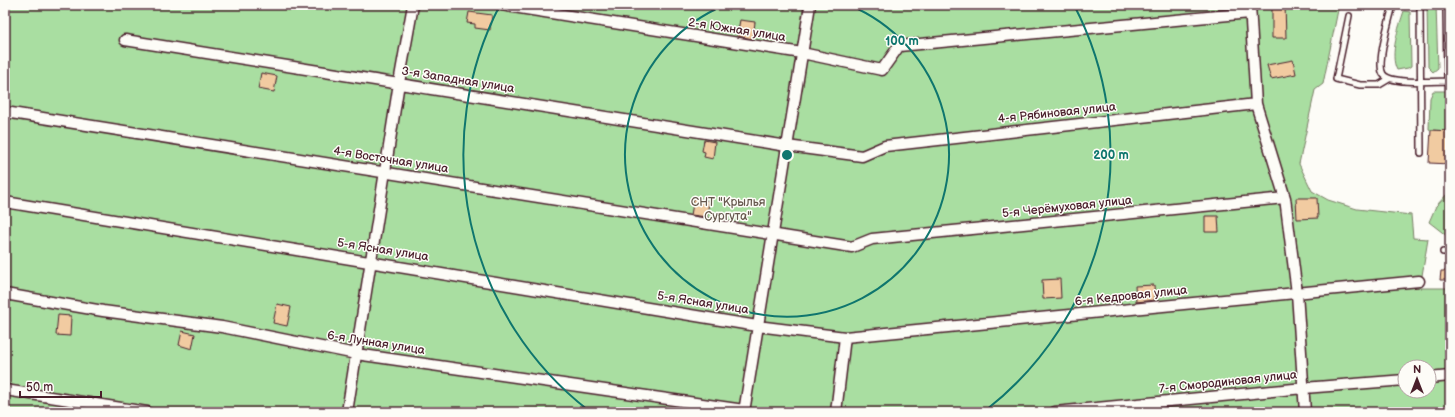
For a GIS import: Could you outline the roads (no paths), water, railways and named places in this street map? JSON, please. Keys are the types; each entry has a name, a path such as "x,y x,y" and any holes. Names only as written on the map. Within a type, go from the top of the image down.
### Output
{"street":[{"path":"348,412 399,83 413,5"},
{"name":"2-я Южная улица","path":"501,5 802,53 882,70 899,46 1250,9"},
{"path":"744,411 774,234 810,5"},
{"path":"1250,9 1256,104 1285,198 1297,293 1304,388 1304,412"},
{"name":"3-я Западная улица","path":"125,40 787,146 862,156"},
{"name":"4-я Рябиновая улица","path":"862,156 886,146 1256,104"},
{"name":"4-я Восточная улица","path":"5,112 852,247"},
{"name":"5-я Черёмуховая улица","path":"852,247 872,239 1285,198"},
{"name":"5-я Ясная улица","path":"5,202 758,326 845,337"},
{"name":"6-я Кедровая улица","path":"845,337 1419,281"},
{"name":"6-я Лунная улица","path":"5,294 103,311 222,327 356,354 744,411"},
{"path":"836,412 845,337"},
{"path":"1437,377 1450,376"},
{"name":"7-я Смородиновая улица","path":"1055,412 1397,381"},
{"path":"5,390 147,412"}],"lane":[{"path":"1395,5 1392,10 1383,42 1381,66 1383,74 1389,79 1400,81 1449,81 1446,5"},
{"path":"1415,5 1420,7 1421,153"},
{"path":"1349,16 1336,79 1360,85 1379,86 1389,79"},
{"path":"1443,252 1450,252"}],"park label":[{"name":"CНТ \"Крылья Сургута\"","path":"728,209"}]}
